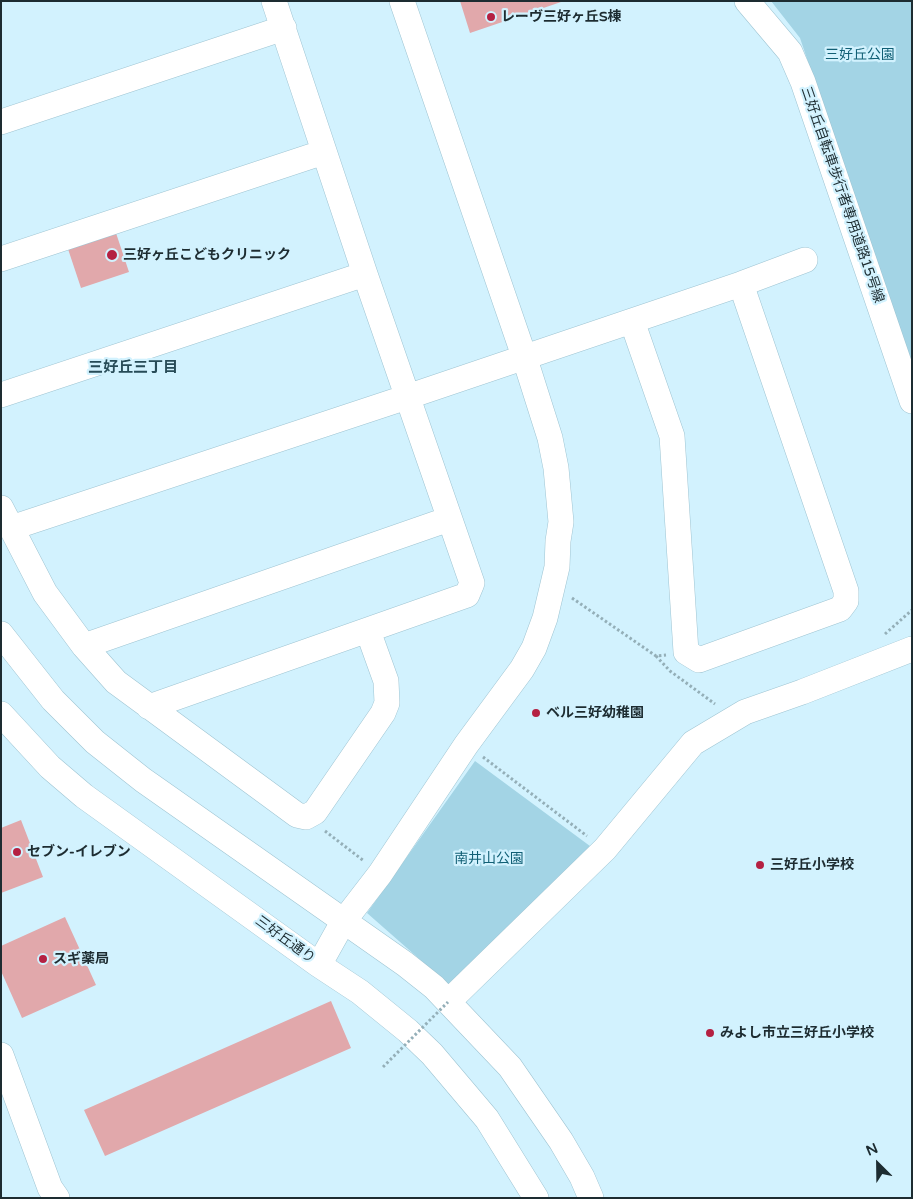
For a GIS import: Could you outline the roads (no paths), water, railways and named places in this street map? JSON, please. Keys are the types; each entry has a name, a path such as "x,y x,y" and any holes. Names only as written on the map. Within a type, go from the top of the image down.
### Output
{"street":[{"path":"148,707 467,595 472,583 365,274 274,1"},
{"path":"319,964 344,922 380,874 466,745 507,691 534,648 545,618 557,567 561,522 559,492 550,438 524,356 402,1"},
{"name":"三好丘自転車歩行者専用道路15号線","path":"747,1 790,52 803,82 912,401"},
{"path":"1,122 284,28"},
{"path":"1,259 324,152"},
{"path":"368,631 386,681 387,703 383,713 315,812 306,817 297,815 116,682 84,646 45,592 6,518 407,397 740,284 805,260"},
{"path":"1,395 365,274"},
{"path":"632,321 672,436 686,652 699,660 840,609 846,601 846,591 740,284"},
{"path":"84,646 449,519"},
{"path":"1,634 53,700 95,742 151,786 405,964 434,987 510,1067 561,1141 591,1198"},
{"path":"448,1002 605,849 692,743 745,712 912,649"},
{"name":"三好丘通り","path":"1,714 50,767 84,796 360,992 432,1054 487,1119 536,1198"},
{"path":"1,1055 50,1188 57,1198"}],"place":[{"name":"レーヴ三好ヶ丘S棟","path":"491,17"},
{"name":"三好ヶ丘こどもクリニック","path":"112,255"},
{"name":"ベル三好幼稚園","path":"536,713"},
{"name":"セブン-イレブン","path":"17,852"},
{"name":"三好丘小学校","path":"760,865"},
{"name":"スギ薬局","path":"43,959"},
{"name":"みよし市立三好丘小学校","path":"710,1033"}],"district":[{"name":"三好丘三丁目","path":"133,368"}],"park label":[{"name":"三好丘公園","path":"860,55"},
{"name":"南井山公園","path":"489,859"}]}
